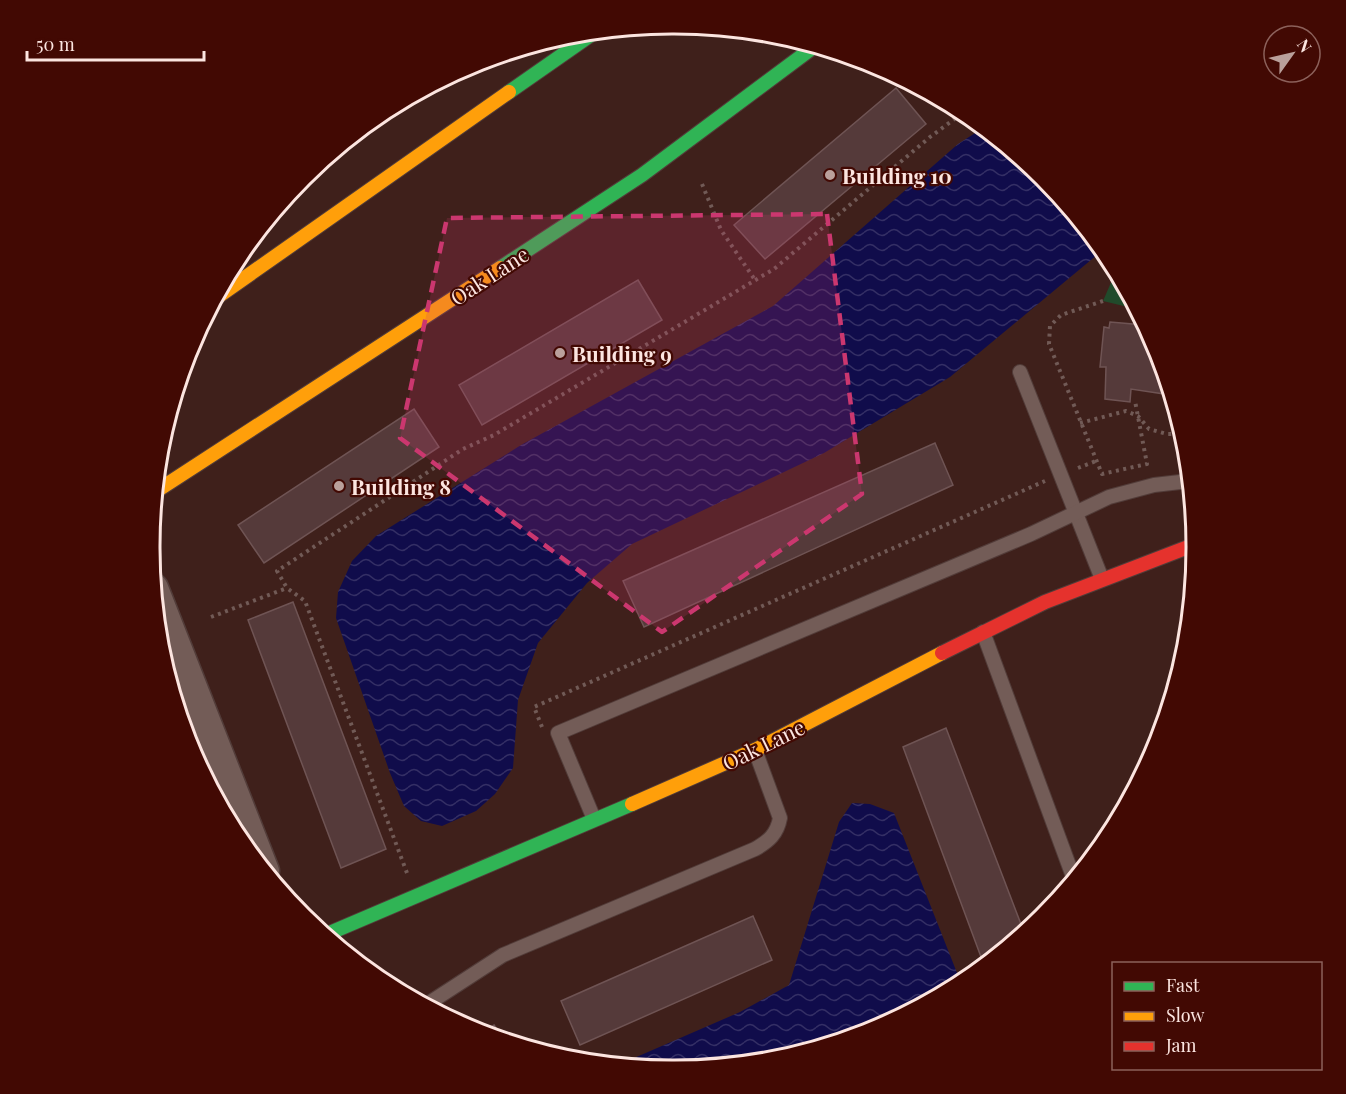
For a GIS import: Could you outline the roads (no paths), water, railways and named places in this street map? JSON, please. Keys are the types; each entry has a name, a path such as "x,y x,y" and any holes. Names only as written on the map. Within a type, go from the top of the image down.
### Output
{"street":[{"path":"231,287 579,43"},
{"name":"Oak Lane","path":"164,486 642,175 807,52"},
{"name":"Oak Lane","path":"334,931 755,750 1045,602 1186,548"},
{"path":"165,617 255,844"}],"lane":[{"path":"1020,372 1103,580"},
{"path":"594,819 558,734 1031,534 1109,497 1154,485 1181,482"},
{"path":"983,632 1071,870"},
{"path":"434,1000 503,955 765,843 778,828 780,818 755,750"}],"water":[{"path":"975,133 985,140 1011,162 1058,209 1095,257 950,377 824,453 632,544 587,583 538,643 518,700 513,768 495,794 476,811 442,826 421,821 404,806 390,773 336,618 338,592 352,561 376,536 521,445 773,306 958,144"},
{"path":"852,803 870,804 894,813 957,973 900,1007 806,1042 740,1055 673,1060 635,1058 740,1012 789,985 839,822"}],"place":[{"name":"Building 10","path":"830,175"},
{"name":"Building 9","path":"560,353"},
{"name":"Building 8","path":"339,486"}]}
